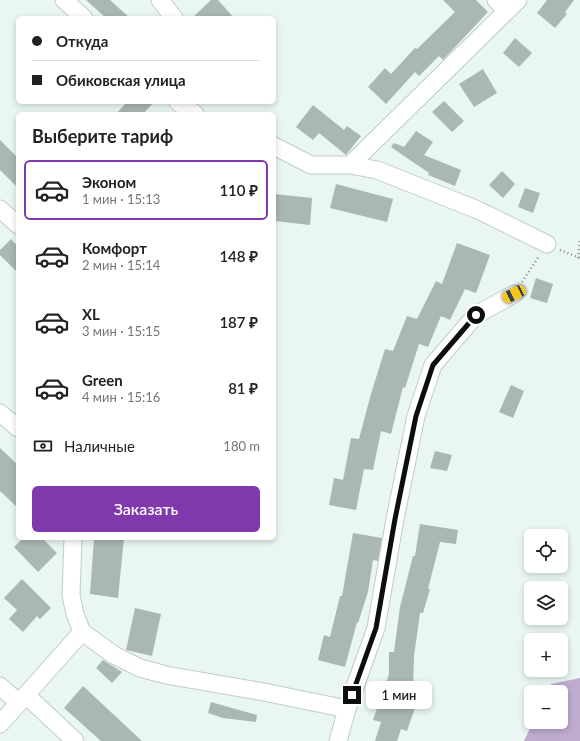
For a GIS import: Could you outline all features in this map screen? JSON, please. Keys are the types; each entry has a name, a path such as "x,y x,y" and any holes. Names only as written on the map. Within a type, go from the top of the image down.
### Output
{"street":[{"path":"64,0 82,16"},
{"path":"160,0 172,16"},
{"path":"350,165 507,4"},
{"path":"182,104 196,110"},
{"path":"276,147 311,165 350,165 377,170 478,210 547,244"},
{"path":"0,209 16,223"},
{"path":"338,741 347,709 376,628 395,519 416,416 433,365 476,315 514,294"},
{"path":"0,412 16,426"},
{"path":"73,540 71,595 75,614 82,632 114,655 140,668 166,676 264,692 347,709"},
{"path":"0,724 82,632"},
{"path":"0,686 23,699 75,741"}],"path":[{"path":"580,240 578,258 580,258"},
{"path":"514,294 547,244"}],"shaded area":[{"path":"580,678 580,741 524,741 530,729 568,729 568,685 551,684"}],"building":[{"path":"86,0 110,0 128,16 104,16"},
{"path":"211,0 218,0 232,16 194,16"},
{"path":"443,0 476,0 488,12 443,60 439,56 419,76 415,72 386,104 368,87 385,68 391,74 415,48 417,49 455,12"},
{"path":"547,0 574,0 565,12 567,14 555,28 537,13"},
{"path":"515,38 532,53 519,67 503,53"},
{"path":"483,69 497,93 474,107 459,84"},
{"path":"444,101 464,121 452,132 432,112"},
{"path":"125,104 152,104 145,112 118,112"},
{"path":"313,105 344,130 347,126 361,136 346,155 319,133 313,140 296,127"},
{"path":"416,131 433,142 424,155 461,170 455,186 428,175 429,173 391,147 394,143 404,147"},
{"path":"0,140 16,156 16,186 0,170"},
{"path":"502,171 515,184 503,198 489,185"},
{"path":"336,184 393,199 387,222 330,208"},
{"path":"525,188 540,193 533,213 518,207"},
{"path":"276,194 312,198 310,225 276,221"},
{"path":"11,239 16,245 16,271 0,255 0,250"},
{"path":"457,243 490,255 476,293 465,289 450,320 441,316 428,347 419,344 405,388 403,387 391,434 381,431 373,470 364,469 356,510 329,505 334,478 343,480 351,438 359,439 385,349 393,351 407,316 417,319 436,281 442,284"},
{"path":"536,278 553,284 547,303 530,298"},
{"path":"511,385 524,391 513,418 499,412"},
{"path":"0,448 16,463 16,506 0,491"},
{"path":"435,451 452,455 447,471 430,468"},
{"path":"420,524 458,530 456,544 440,542 428,589 430,589 423,613 420,613 414,656 413,687 421,690 407,731 401,729 397,741 375,741 381,722 373,720 389,674 389,652 394,652 400,607 413,556 415,556"},
{"path":"353,533 382,538 378,561 373,560 368,592 358,623 357,622 345,667 318,660 324,635 330,637 340,596 342,596"},
{"path":"21,540 44,540 57,553 38,572 14,547"},
{"path":"94,540 124,540 118,598 90,594"},
{"path":"22,579 51,608 40,619 37,616 23,632 9,619 17,610 4,598"},
{"path":"135,608 161,614 152,656 126,650"},
{"path":"103,660 122,672 112,683 96,668"},
{"path":"83,686 142,741 101,741 64,708"},
{"path":"211,702 257,715 256,722 223,718 208,713"}],"route":[{"path":"352,695 376,628 395,519 416,416 433,365 476,315"}]}
